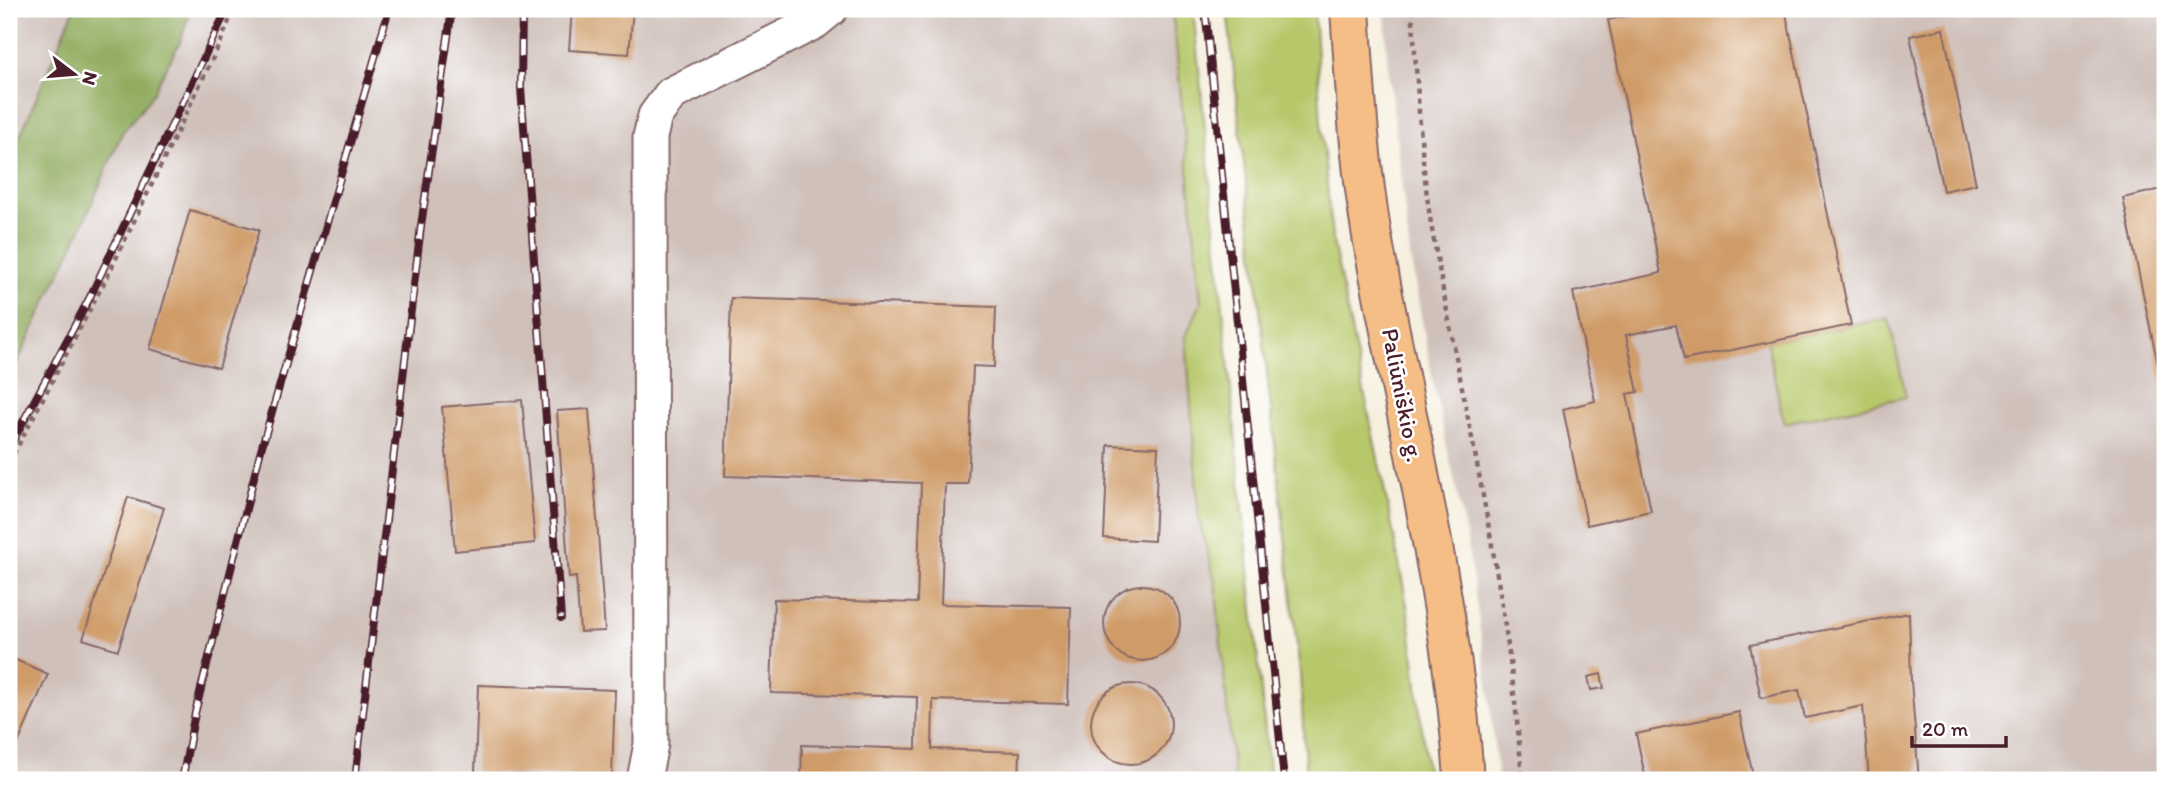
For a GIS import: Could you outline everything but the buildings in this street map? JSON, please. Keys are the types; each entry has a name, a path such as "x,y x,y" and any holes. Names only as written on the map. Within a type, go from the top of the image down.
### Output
{"main road":[{"name":"Paliūniškio g.","path":"1350,9 1357,117 1371,233 1443,600 1464,780"}],"street":[{"path":"644,780 651,744 650,137 655,116 671,94 815,22 831,9"}],"path":[{"path":"9,463 108,275 221,41 233,9"},
{"path":"1412,9 1423,156 1434,239 1473,435 1498,587 1517,704 1522,780"}],"shaded area":[{"path":"9,9 1170,9 1174,25 1201,303 1186,336 1199,521 1215,581 1234,780 9,780"},
{"path":"1385,9 2165,9 2165,780 1498,780 1488,684 1467,540 1432,376 1410,255 1387,57"}],"green space":[{"path":"74,9 191,9 180,42 150,98 122,133 78,235 9,380 9,162"},
{"path":"1170,9 1193,9 1270,780 1234,780 1215,581 1199,521 1186,336 1201,303 1174,25"},
{"path":"1227,9 1314,9 1332,237 1409,617 1428,780 1306,780 1300,673"},
{"path":"1889,318 1906,397 1784,423 1767,342"}],"railway":[{"path":"9,448 89,299 227,9"},
{"path":"182,780 195,713 260,453 389,9"},
{"path":"355,780 421,226 452,9"},
{"path":"522,9 521,88 561,618"},
{"path":"1205,9 1284,780"}]}
